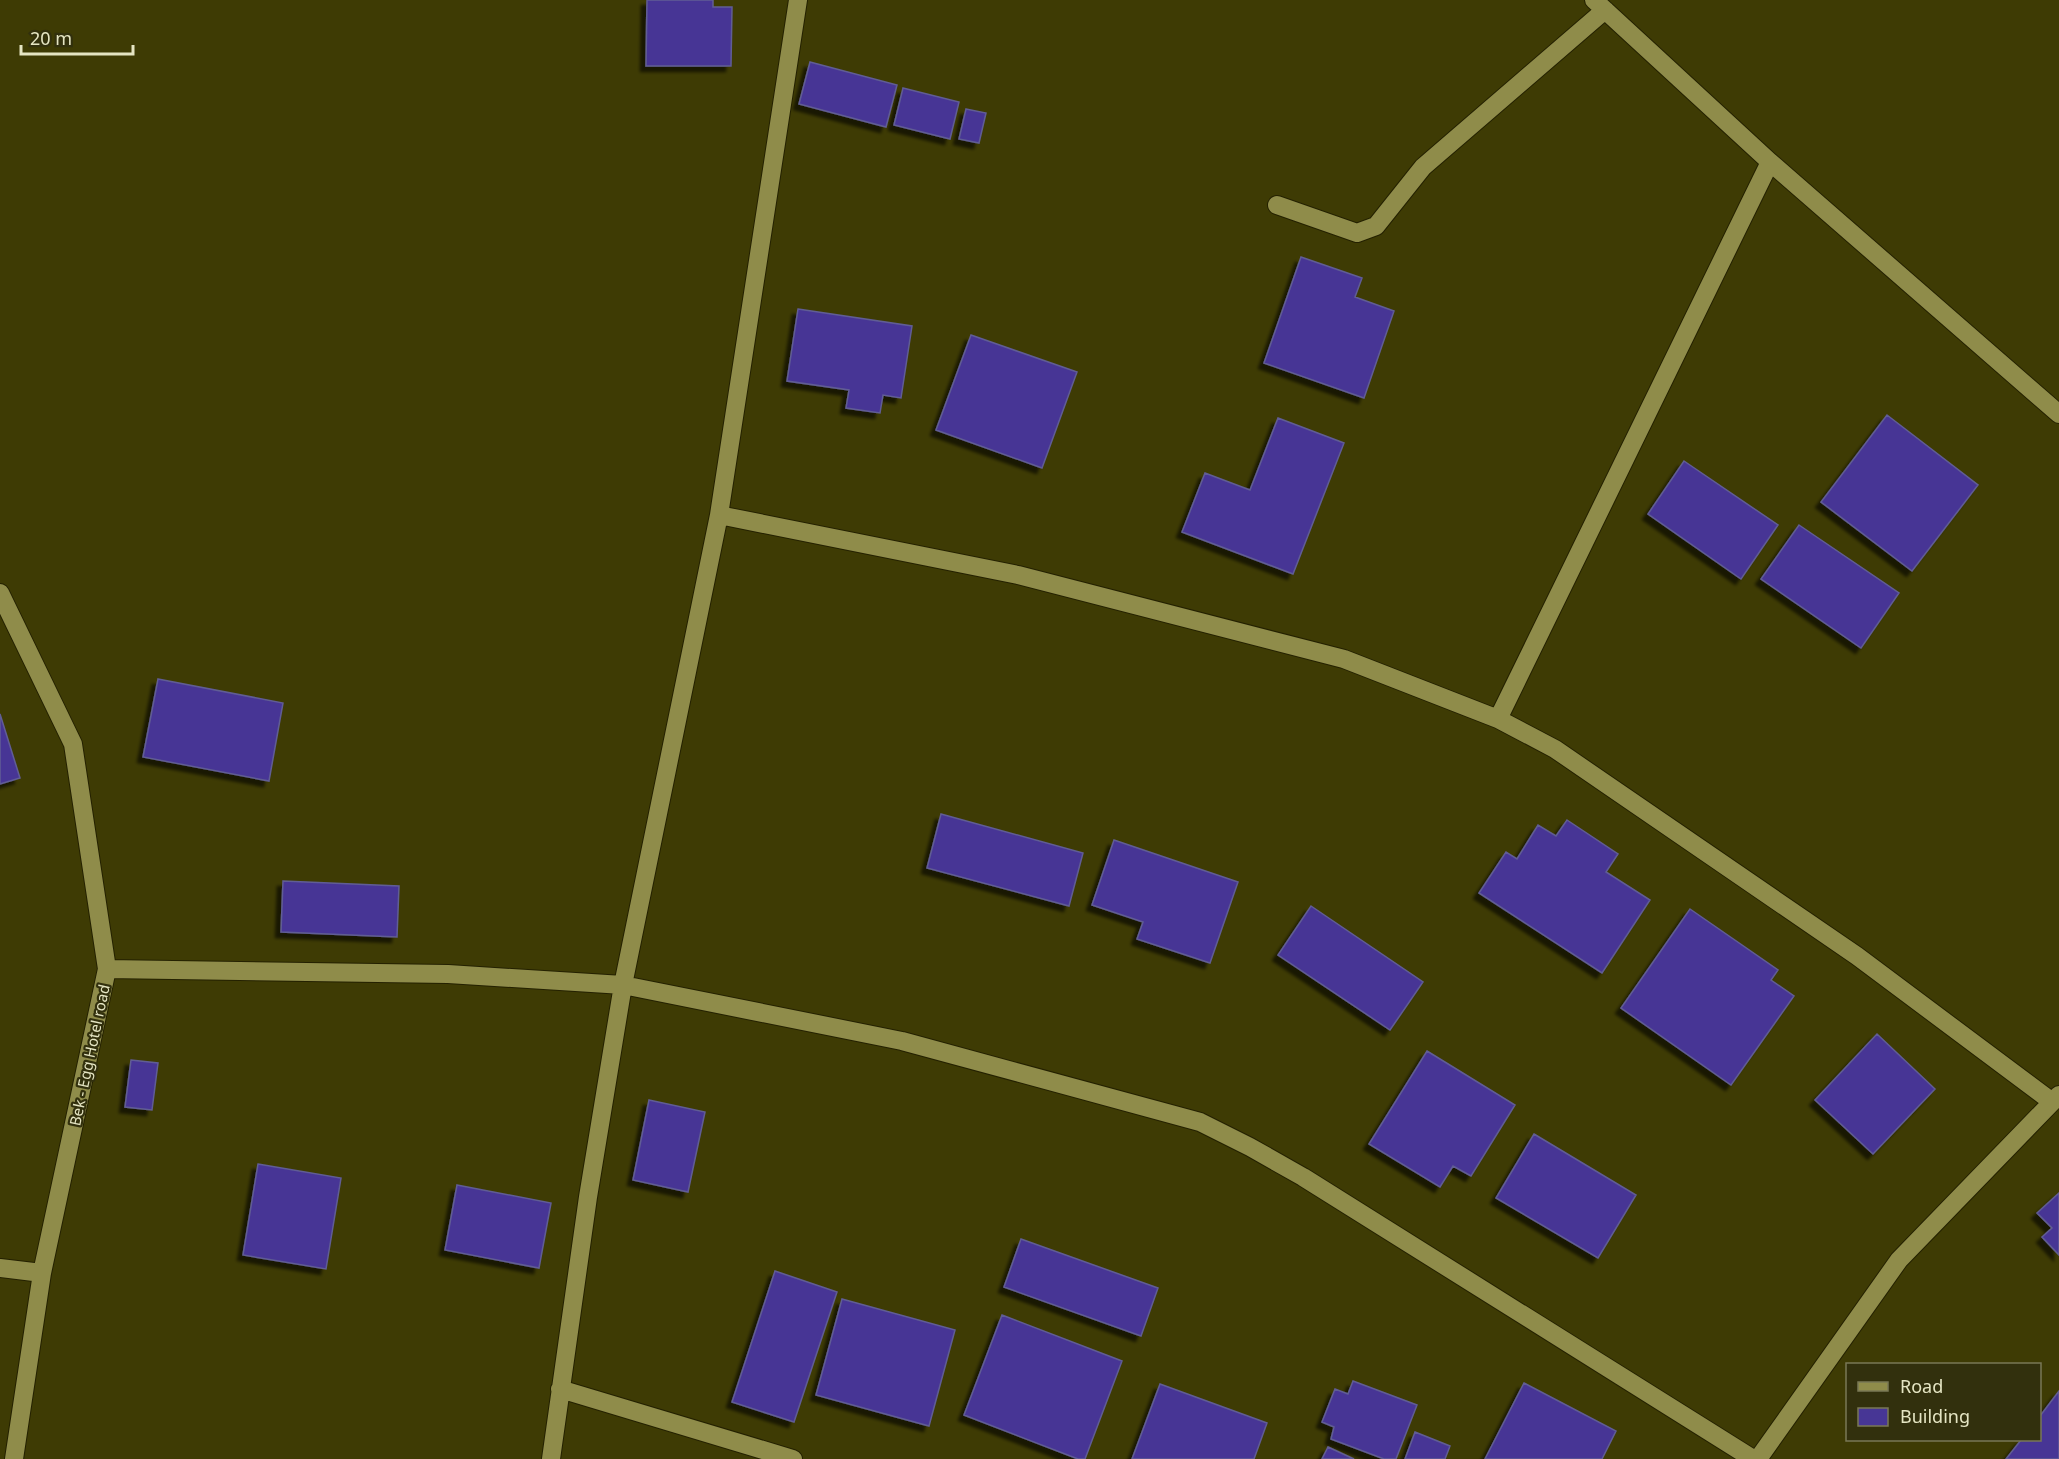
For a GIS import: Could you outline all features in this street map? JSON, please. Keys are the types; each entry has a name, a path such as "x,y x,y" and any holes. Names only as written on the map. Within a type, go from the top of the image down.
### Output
{"street":[{"path":"551,1459 588,1197 623,985 719,515 798,0"},
{"path":"1277,205 1357,233 1376,226 1423,166 1599,5 1770,162 2059,414"},
{"path":"1498,719 1770,162"},
{"path":"719,515 1018,575 1344,659 1498,719 1555,749 1857,956 2055,1098 1899,1260 1758,1459"},
{"name":"Bek - Egg Hotel road","path":"0,593 73,744 107,969 42,1273 15,1459"},
{"path":"107,969 448,974 623,985 902,1041 1200,1122 1303,1177 1753,1459"},
{"path":"0,1268 42,1273"},
{"path":"560,1389 793,1459"}],"building":[{"path":"647,0 713,0 713,7 732,7 731,66 646,66"},
{"path":"810,62 897,85 886,127 799,104"},
{"path":"903,88 959,102 950,139 894,125"},
{"path":"966,109 986,113 979,143 959,139"},
{"path":"1301,257 1362,278 1355,297 1394,311 1364,398 1264,363"},
{"path":"798,309 912,326 901,398 883,395 880,413 846,408 849,390 787,381"},
{"path":"971,335 1077,372 1042,468 936,430"},
{"path":"1887,415 1978,485 1912,571 1821,502"},
{"path":"1278,418 1344,443 1293,574 1182,532 1205,473 1250,490"},
{"path":"1684,461 1778,525 1741,579 1648,514"},
{"path":"1799,525 1899,593 1861,648 1761,579"},
{"path":"158,679 283,703 269,781 143,757"},
{"path":"0,714 20,778 0,784"},
{"path":"941,814 1083,853 1069,906 927,868"},
{"path":"1567,820 1618,854 1606,872 1650,900 1602,973 1479,893 1506,852 1517,859 1538,825 1556,836"},
{"path":"1114,840 1238,882 1210,963 1137,939 1143,922 1092,905"},
{"path":"283,881 399,886 397,937 281,932"},
{"path":"1311,906 1423,982 1390,1030 1278,955"},
{"path":"1690,909 1778,970 1771,980 1794,996 1731,1085 1621,1008"},
{"path":"1877,1034 1935,1089 1873,1154 1815,1100"},
{"path":"1427,1051 1515,1105 1471,1176 1453,1166 1440,1187 1369,1144"},
{"path":"131,1060 158,1063 152,1110 125,1107"},
{"path":"649,1100 705,1112 688,1192 633,1180"},
{"path":"1534,1134 1636,1195 1598,1258 1496,1198"},
{"path":"258,1164 341,1178 326,1269 243,1255"},
{"path":"457,1185 551,1203 539,1268 445,1250"},
{"path":"2059,1193 2059,1255 2042,1237 2052,1228 2037,1213"},
{"path":"1021,1239 1158,1288 1141,1336 1004,1287"},
{"path":"775,1271 837,1292 794,1422 732,1402"},
{"path":"842,1299 955,1330 929,1426 816,1395"},
{"path":"1002,1315 1122,1361 1085,1459 1078,1459 964,1415"},
{"path":"1353,1381 1417,1405 1396,1459 1384,1459 1331,1439 1334,1427 1322,1422 1335,1389 1348,1394"},
{"path":"1524,1383 1616,1431 1602,1459 1485,1459"},
{"path":"1160,1384 1267,1423 1254,1459 1132,1459"},
{"path":"2059,1391 2059,1459 2006,1459 2020,1441 2041,1441 2041,1415"},
{"path":"1415,1432 1450,1446 1445,1459 1405,1459"},
{"path":"1328,1447 1354,1459 1322,1459"}]}
